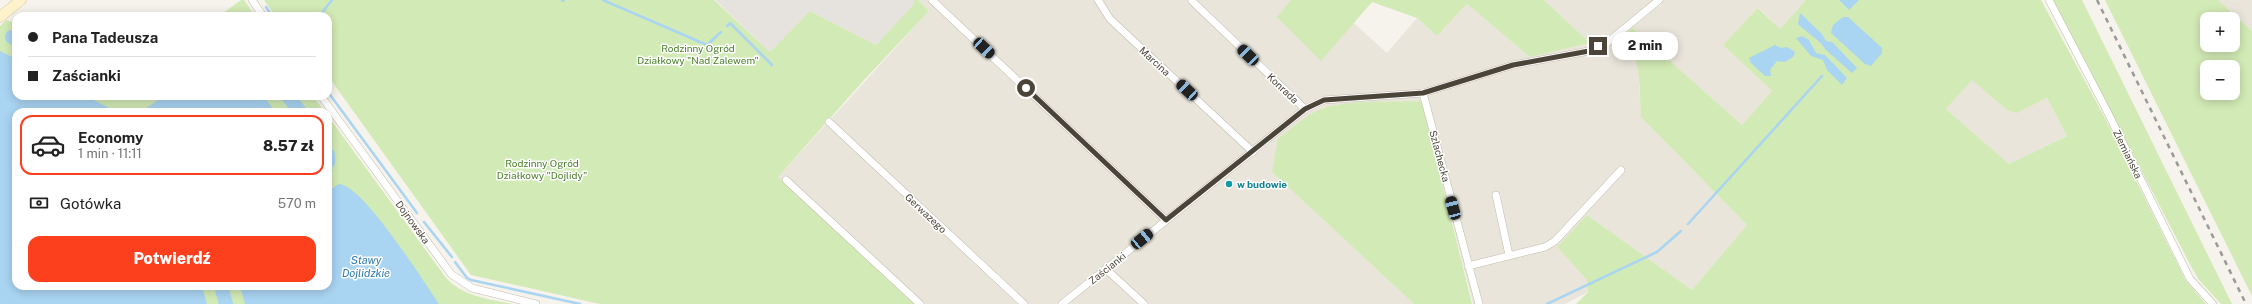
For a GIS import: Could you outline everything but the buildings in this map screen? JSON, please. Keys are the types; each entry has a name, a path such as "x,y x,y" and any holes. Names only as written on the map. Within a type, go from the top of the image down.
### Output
{"street":[{"path":"0,17 21,0"},
{"path":"252,0 260,12"},
{"path":"932,0 1166,220"},
{"name":"Marcina","path":"1098,0 1110,19 1253,152"},
{"name":"Zaścianki","path":"1062,304 1305,109 1324,100 1423,93 1513,65 1589,51 1608,42 1659,0"},
{"name":"Ziemiańska","path":"2049,0 2107,111 2190,279 2213,304"},
{"name":"Konrada","path":"1192,1 1305,109"},
{"name":"Szlachecka","path":"1423,93 1479,304"},
{"name":"Dojnowska","path":"332,111 451,274 472,288 536,304"},
{"name":"Gerwazego","path":"829,122 1024,304"},
{"path":"1468,266 1545,247 1555,241 1620,170"},
{"path":"786,180 920,304"},
{"path":"1496,195 1509,255"},
{"path":"1106,269 1144,304"}],"shaded area":[{"path":"715,0 914,0 915,4 876,45 810,11 770,52"},
{"path":"918,0 1328,0 1387,53 1417,18 1437,36 1467,4 1530,57 1590,43 1544,0 1806,0 1780,29 1759,8 1723,45 1772,91 1742,125 1633,28 1624,35 1634,50 1638,67 1641,117 1747,225 1692,290 1587,215 1557,247 1587,280 1588,292 1565,304 1473,304 1422,101 1337,105 1322,108 1272,172 1414,304 914,304 778,177 929,11"},
{"path":"2218,0 2252,0 2252,31 2240,20 2240,12 2231,12"},
{"path":"1972,79 2008,111 2016,113 2047,98 2067,136 2009,164 1946,109"}],"green space":[{"path":"241,0 244,0 252,12 224,12"},
{"name":"Rodzinny Ogród Działkowy \"Dojlidy\"","path":"264,0 714,0 770,52 810,11 876,45 914,4 914,0 918,0 929,11 864,80 778,177 914,304 600,304 471,275 332,82 332,12 272,12"},
{"path":"1291,0 1544,0 1590,43 1530,57 1467,4 1437,36 1417,18 1372,2 1321,61 1277,17"},
{"path":"1806,0 2041,0 2105,118 2186,281 2206,304 1576,304 1588,292 1587,280 1557,247 1587,215 1692,290 1747,225 1641,117 1637,64 1630,45 1624,35 1633,28 1742,125 1772,91 1723,45 1758,8 1780,29","holes":["1972,80 2008,111 2017,113 2047,98 2067,136 2009,164 1946,109"]},
{"path":"2053,0 2082,0 2232,304 2221,304 2199,280"},
{"path":"2105,0 2218,0 2231,12 2200,12 2200,52 2240,52 2240,20 2252,31 2252,296"},
{"path":"6,20 12,22 12,100 316,100 322,108 12,108 12,290 332,290 332,121 446,278 453,284 469,293 486,299 513,304 0,304 0,26"},
{"path":"1422,101 1472,304 1414,304 1272,172 1278,139 1304,119 1321,109 1342,104"}],"water":[{"path":"1839,0 1859,0 1849,10"},
{"path":"1800,13 1822,34 1826,41 1832,42 1857,68 1852,73 1798,24"},
{"path":"1843,17 1848,17 1882,48 1882,53 1871,66 1865,64 1831,33 1833,25"},
{"path":"1802,36 1809,40 1816,53 1825,55 1847,78 1842,85 1827,70 1823,60 1811,56 1796,38"},
{"path":"1775,45 1781,48 1787,47 1795,52 1793,57 1785,62 1777,61 1770,70 1771,76 1765,76 1751,63 1749,58"},
{"path":"0,51 12,57 12,100 94,100 109,108 12,108 12,290 203,290 207,304 0,304"},
{"path":"158,100 267,100 272,108 147,108"},
{"name":"Stawy Dojlidzkie","path":"339,184 349,188 377,216 407,256 439,304 245,304 241,290 332,290 332,188"}],"waterway":[{"path":"323,12 332,0"},
{"path":"603,0 707,45 721,32"},
{"path":"266,7 269,12"},
{"path":"727,26 730,23 772,65"},
{"path":"1688,224 1822,76"},
{"path":"332,97 417,213"},
{"path":"291,100 297,108"},
{"path":"424,222 452,257"},
{"path":"1547,304 1657,252 1681,231"},
{"path":"455,262 467,278 471,280 580,304"},
{"path":"222,290 226,304"}],"railway":[{"path":"2097,0 2246,304"}],"place":[{"name":"w budowie","path":"1229,184"}],"route":[{"path":"1026,88 1166,220 1305,109 1324,100 1423,93 1513,65 1589,51 1598,46"}],"park label":[{"name":"Rodzinny Ogród Działkowy \"Nad Zalewem\"","path":"698,54"}]}
